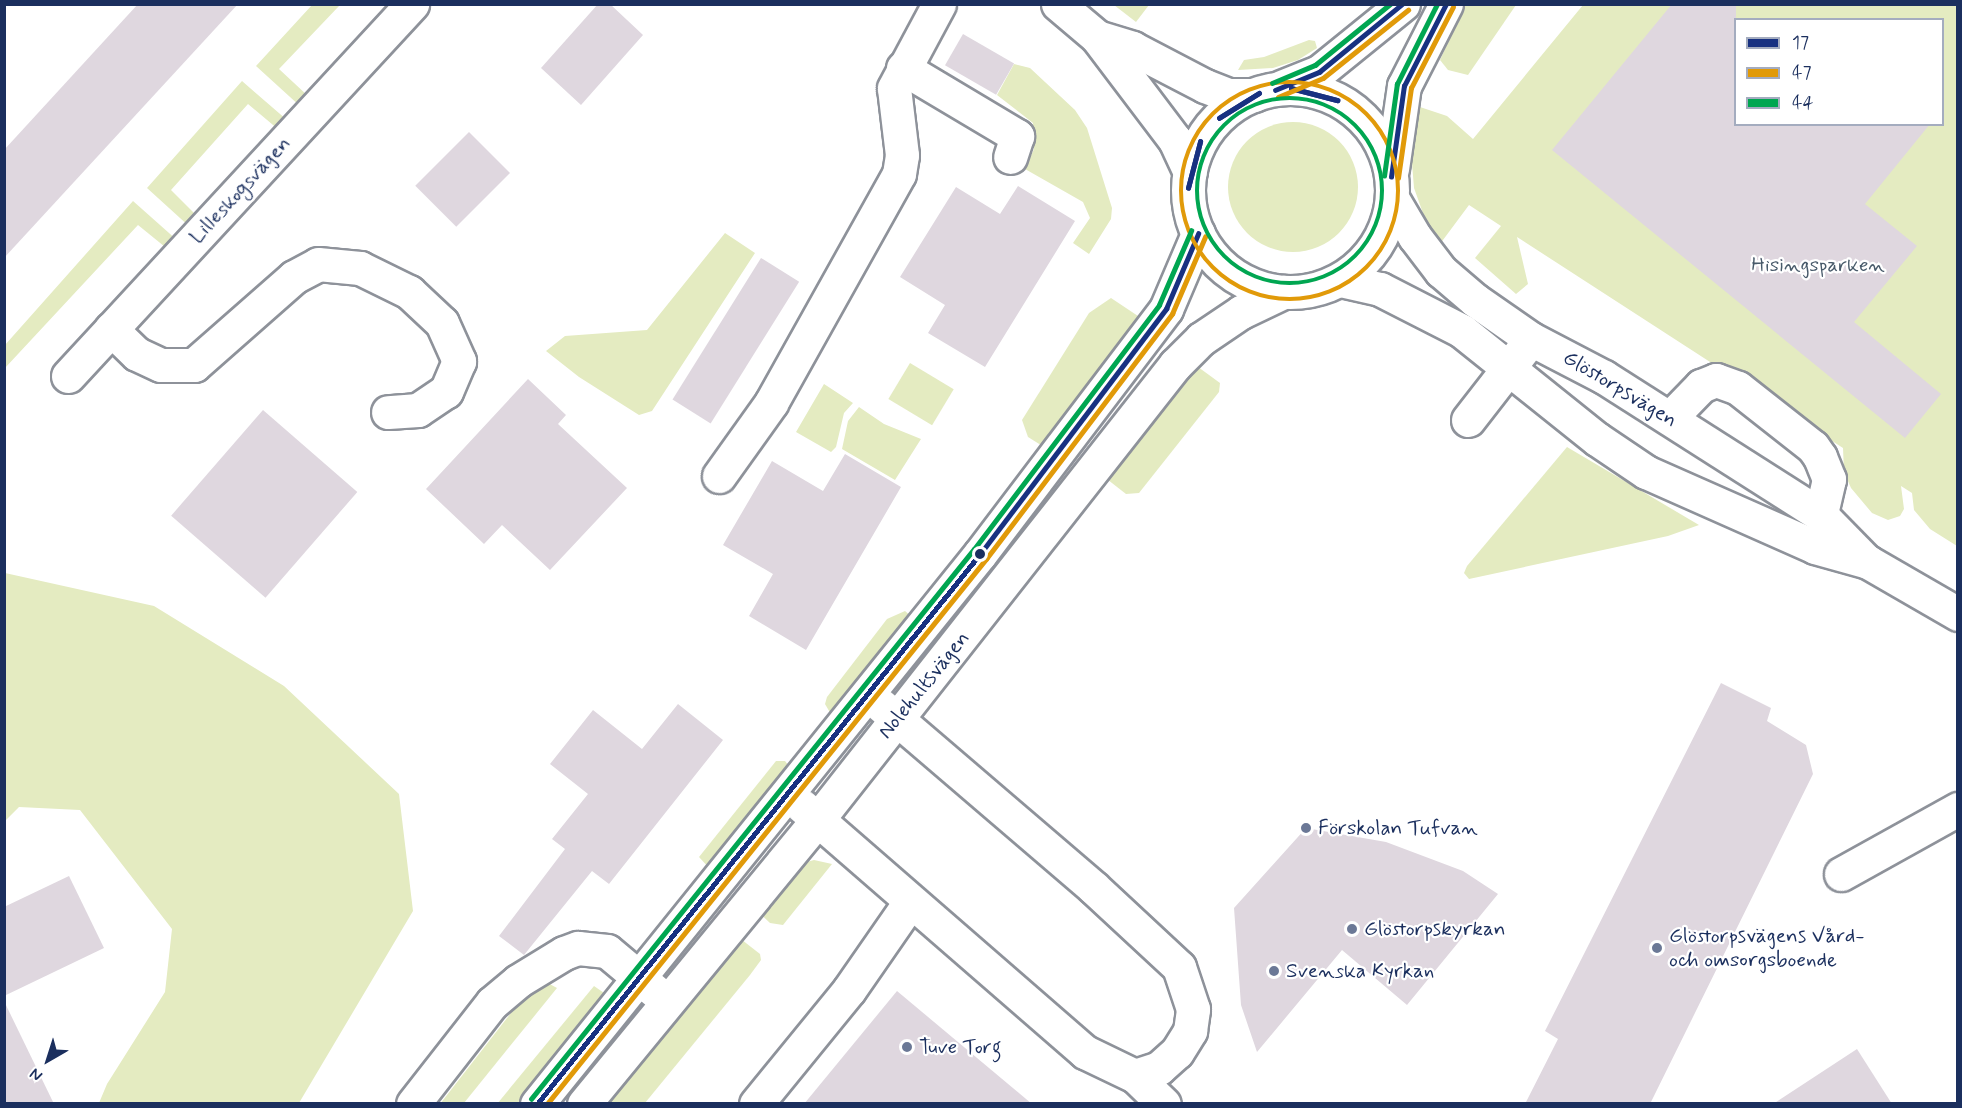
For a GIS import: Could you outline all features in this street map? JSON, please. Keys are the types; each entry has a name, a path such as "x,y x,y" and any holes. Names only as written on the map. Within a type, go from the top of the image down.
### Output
{"street":[{"name":"Lilleskogsvägen","path":"68,376 412,4"},
{"path":"719,476 771,403 899,174 902,155 894,88 939,4"},
{"path":"1058,4 1097,37 1175,140 1190,172"},
{"path":"1097,37 1132,48 1205,86 1228,95 1264,92 1319,72 1403,4"},
{"path":"1392,188 1404,86 1446,4"},
{"path":"903,68 1017,136 1010,157"},
{"name":"Nolehultsvägen","path":"1307,90 1350,108 1378,138 1392,188 1381,238 1356,269 1340,280 1302,292 1283,292 1254,285 1228,271 1198,234 1189,204 1190,172 1200,142 1214,123 1231,107 1264,92 1307,90"},
{"name":"Glöstorpsvägen","path":"1392,188 1415,237 1441,271 1531,339 1671,418 1821,514 1868,562"},
{"name":"Nolehultsvägen","path":"537,1104 868,694 1166,309 1198,234"},
{"path":"111,328 137,354 161,365 194,365 294,277 318,264 360,268 409,292 442,323 459,361 446,392 418,410 388,412"},
{"name":"Glöstorpsvägen","path":"1340,280 1380,289 1416,304 1510,366 1597,439 1646,472 1815,547 1868,562 1958,614"},
{"name":"Nolehultsvägen","path":"584,1104 818,819 1175,364 1209,333 1283,292"},
{"path":"1468,420 1531,339"},
{"path":"1671,418 1701,386 1716,380 1738,388 1813,447 1820,457 1828,479 1821,514"},
{"path":"868,694 1093,887 1179,967 1193,1009 1190,1031 1177,1052 1159,1068 1135,1076"},
{"path":"788,795 1085,1052 1135,1076 1164,1104"},
{"path":"1841,874 1958,809"},
{"path":"756,1104 849,990 910,902"},
{"path":"413,1104 492,1003 518,981 564,953 578,948 607,951 667,1001"}],"green space":[{"path":"312,5 340,5 279,69 308,96 301,107 256,66"},
{"path":"1114,5 1149,5 1136,22"},
{"path":"1465,5 1516,5 1468,75 1448,70 1440,60"},
{"name":"Hisingsparken","path":"1583,5 1957,5 1957,546 1930,529 1914,510 1912,493 1901,486 1904,509 1900,516 1888,520 1872,513 1851,488 1844,472 1843,448 1517,237 1528,284 1516,294 1475,258 1501,226 1469,205 1440,244 1429,230 1414,188 1411,151 1417,106 1447,116 1473,139"},
{"path":"1309,40 1315,41 1317,48 1298,60 1273,68 1238,70 1244,60 1264,57"},
{"path":"1014,64 1030,68 1075,110 1087,128 1112,208 1111,219 1089,254 1073,243 1090,218 1083,202 1025,169 1034,149 1033,123 997,95"},
{"path":"242,81 287,120 279,130 248,104 171,190 199,218 191,228 147,188"},
{"path":"1293,122 1318,127 1339,141 1353,162 1358,187 1353,212 1339,233 1318,247 1293,252 1268,247 1247,233 1233,212 1228,187 1233,162 1247,141 1268,127"},
{"path":"133,201 178,241 170,251 138,225 5,368 5,345"},
{"path":"725,233 755,253 652,411 639,415 579,377 546,351 565,336 647,330"},
{"path":"1111,298 1141,318 1044,447 1028,437 1022,420 1089,313"},
{"path":"910,363 954,389 932,425 888,399"},
{"path":"1194,364 1220,383 1219,392 1139,493 1126,494 1103,476"},
{"path":"824,384 853,403 844,413 836,447 831,452 796,432"},
{"path":"859,407 884,424 921,439 895,480 842,449 848,421"},
{"path":"1567,447 1699,525 1668,536 1469,579 1464,573 1467,566"},
{"path":"5,573 154,606 284,686 399,794 413,911 299,1103 99,1103 107,1084 165,992 172,929 80,810 19,807 5,821"},
{"path":"905,611 912,617 832,716 825,704 827,697 887,619"},
{"path":"776,761 785,761 789,766 710,869 699,857"},
{"path":"814,860 832,864 783,925 770,923 756,910 796,865"},
{"path":"737,936 760,954 761,960 750,975 645,1103 602,1104"},
{"path":"546,982 557,988 464,1103 440,1104 532,986"},
{"path":"594,986 607,995 523,1103 497,1104"}],"building":[{"path":"138,4 238,4 4,258 4,150"},
{"path":"598,4 610,4 643,35 581,105 541,68"},
{"path":"1672,4 1736,4 1734,126 1928,126 1865,204 1917,246 1854,322 1941,394 1905,438 1552,150"},
{"path":"963,34 1014,64 996,95 945,65"},
{"path":"469,132 510,173 456,227 415,186"},
{"path":"1018,186 1075,221 985,367 928,333 945,305 900,277 956,187 1000,214"},
{"path":"761,258 799,282 711,423 673,400"},
{"path":"528,379 566,415 558,424 627,488 550,570 502,525 484,544 426,489"},
{"path":"263,410 357,492 265,598 171,516"},
{"path":"845,454 901,487 806,650 749,616 773,574 723,545 772,461 823,491"},
{"name":"Glöstorpsvägens Vård- och omsorgsboende","path":"1721,683 1771,708 1767,721 1806,745 1813,774 1650,1104 1525,1104 1558,1039 1545,1031"},
{"path":"678,704 723,740 609,884 592,871 524,955 499,936 565,849 552,839 588,794 550,764 593,710 642,749"},
{"name":"Glöstorpskyrkan","path":"1306,828 1386,842 1463,871 1498,894 1407,1005 1342,950 1257,1052 1241,1005 1234,908"},
{"path":"69,876 104,948 4,996 4,907"},
{"name":"Tuve Torg","path":"897,991 1032,1104 804,1104"},
{"path":"4,1001 54,1104 4,1104"},
{"path":"1857,1049 1892,1104 1773,1104"}],"transit line":[{"name":"44","path":"1272,83 1315,65 1390,4"},
{"name":"17","path":"1275,90 1319,72 1402,4"},
{"name":"44","path":"1384,176 1397,84 1437,4"},
{"name":"17","path":"1391,177 1404,86 1446,4"},
{"name":"47","path":"1398,178 1411,88 1453,7"},
{"name":"47","path":"1278,97 1323,78 1408,10"},
{"name":"47","path":"1301,82 1332,90 1351,100 1367,114 1381,130 1391,149 1399,180 1399,191 1399,202 1391,233 1381,252 1367,268 1351,282 1332,292 1301,300 1279,300 1248,292 1229,282 1199,252 1189,233 1183,212 1181,180 1189,149 1199,130 1229,100 1248,90 1269,84 1301,82"},
{"name":"17","path":"1291,88 1337,100"},
{"name":"17","path":"1291,88 1337,100"},
{"name":"17","path":"1219,118 1259,93"},
{"name":"17","path":"1219,118 1259,93"},
{"name":"44","path":"1290,98 1308,99 1326,105 1342,113 1356,125 1368,139 1376,155 1382,173 1383,191 1382,209 1376,227 1368,243 1356,257 1342,269 1326,277 1308,283 1290,284 1272,283 1254,277 1238,269 1224,257 1212,243 1204,227 1198,209 1197,191 1198,173 1204,155 1212,139 1224,125 1238,113 1254,105 1272,99 1290,98"},
{"name":"17","path":"1188,188 1200,142"},
{"name":"17","path":"1188,188 1200,142"},
{"name":"44","path":"531,1099 974,549 1159,305 1191,231"},
{"name":"17","path":"537,1104 980,554 1166,309 1198,234"},
{"name":"47","path":"547,1104 986,559 1172,314 1205,237"}],"place":[{"name":"Förskolan Tufvan","path":"1306,828"},
{"name":"Glöstorpskyrkan","path":"1352,929"},
{"name":"Glöstorpsvägens Vård- och omsorgsboende","path":"1657,948"},
{"name":"Svenska Kyrkan","path":"1274,971"},
{"name":"Tuve Torg","path":"907,1047"}]}
